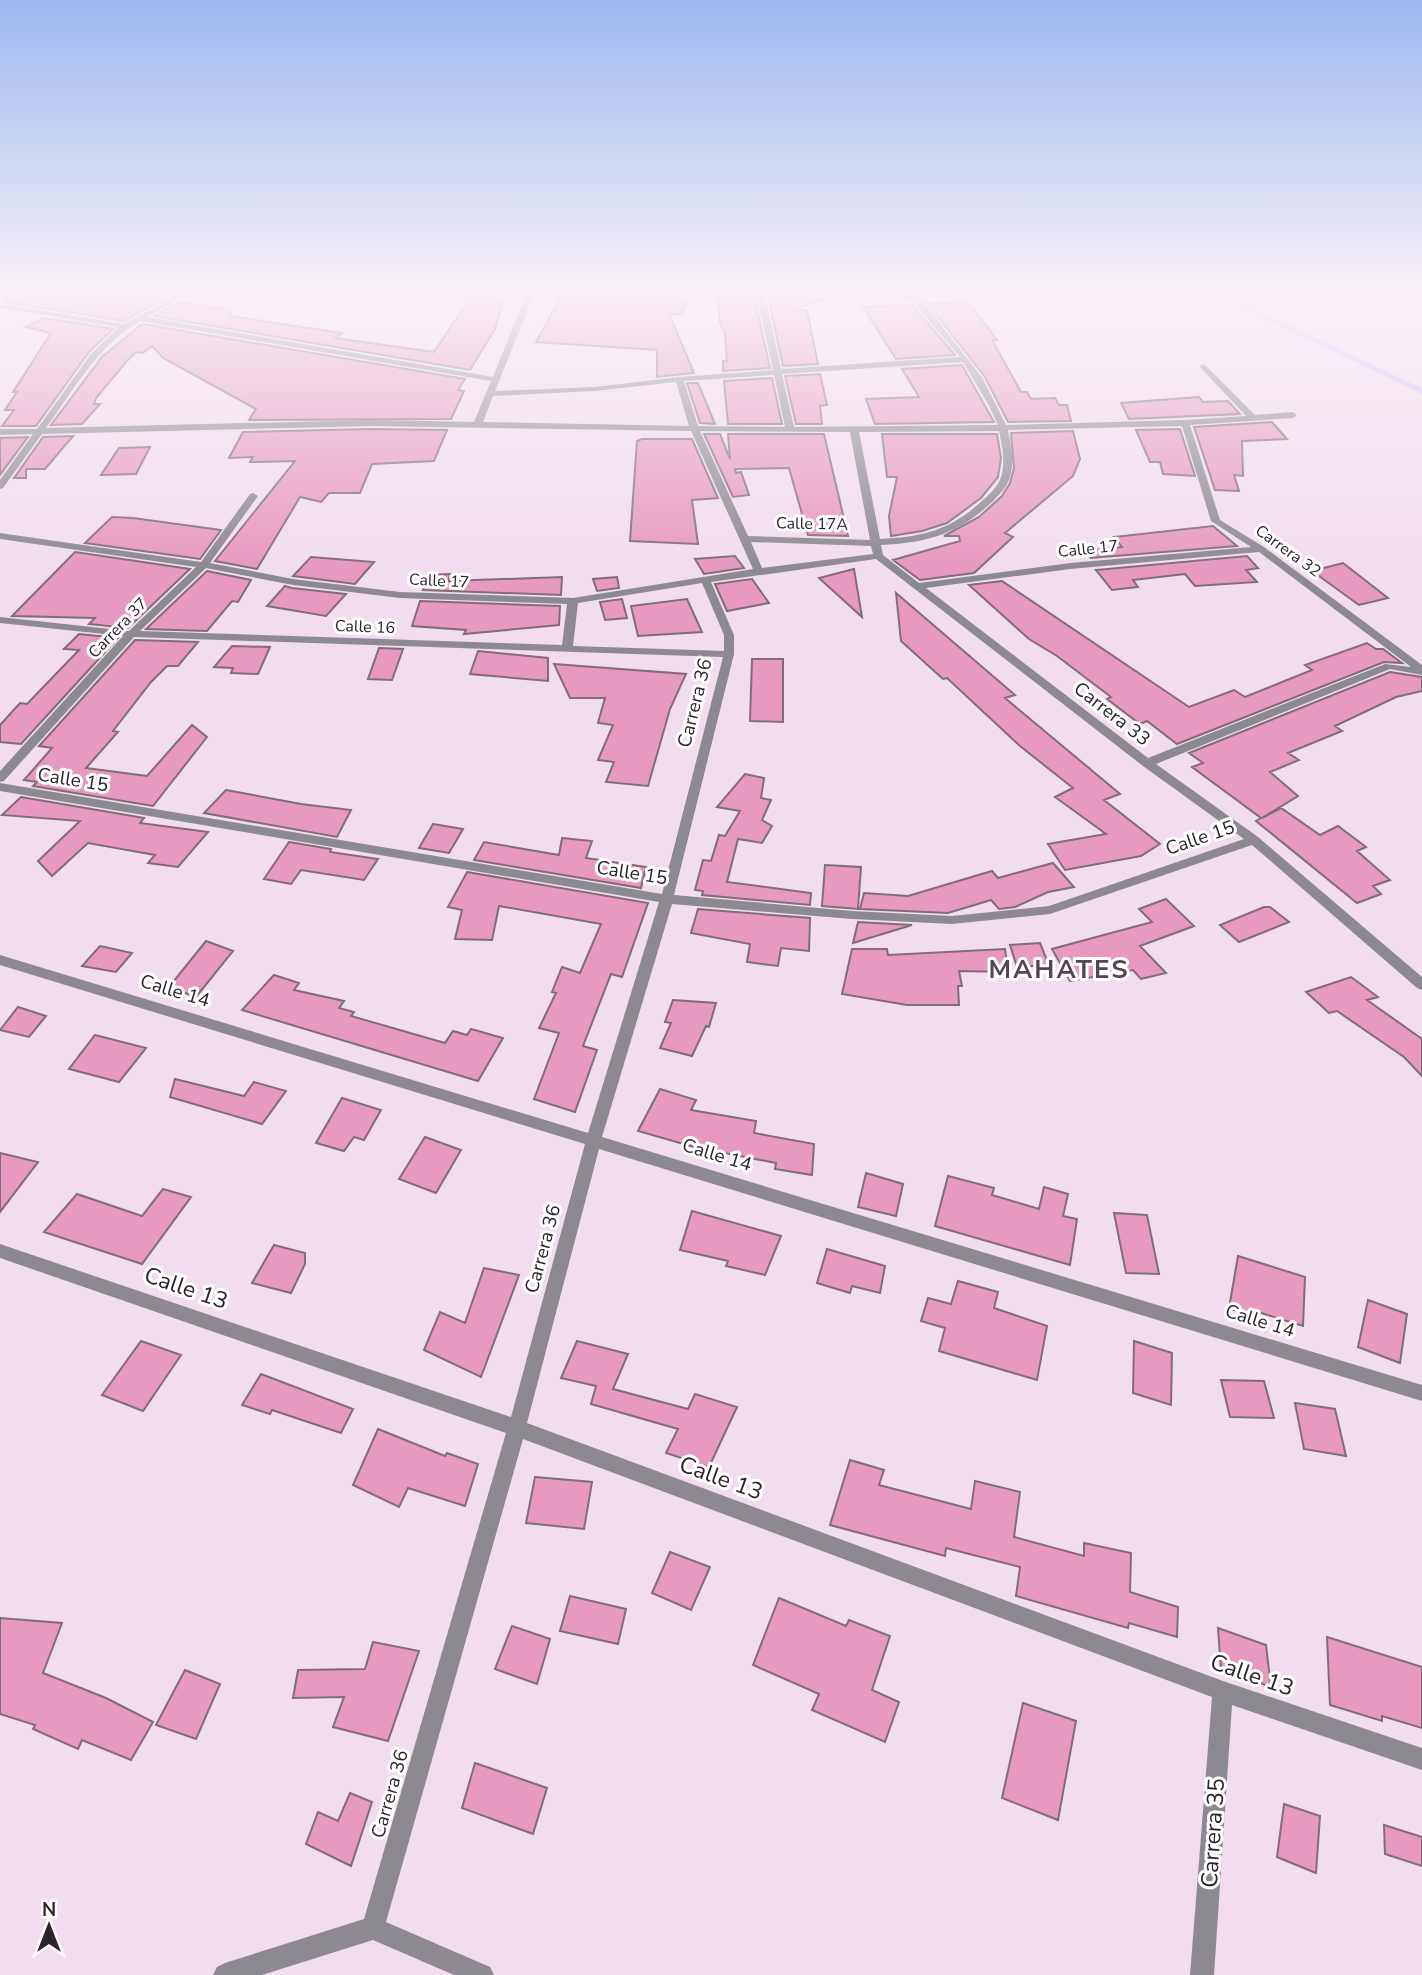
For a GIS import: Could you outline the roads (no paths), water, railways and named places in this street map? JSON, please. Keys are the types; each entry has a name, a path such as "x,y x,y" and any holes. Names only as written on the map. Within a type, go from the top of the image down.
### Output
{"street":[{"path":"0,486 23,458 73,384"},
{"path":"478,423 491,384"},
{"path":"488,394 595,389 636,384"},
{"path":"681,384 694,428 759,571"},
{"path":"779,384 790,430"},
{"path":"878,541 940,534 962,523 992,496 1007,475 1009,455 1005,428 980,384"},
{"path":"1221,384 1251,416"},
{"path":"0,432 478,423 790,430 1005,428 1185,423 1251,416 1293,415"},
{"name":"Carrera 32","path":"1185,423 1216,521 1261,549 1422,671"},
{"path":"854,429 878,541 878,556"},
{"name":"Carrera 37","path":"0,778 131,634 204,565 253,496"},
{"name":"Calle 17","path":"0,536 204,565 293,582 400,595 573,601 759,571 878,556"},
{"name":"Calle 17A","path":"745,539 878,541"},
{"name":"Calle 17","path":"918,586 1070,566 1261,549"},
{"name":"Carrera 33","path":"878,556 1147,763 1254,840 1422,985"},
{"name":"Carrera 36","path":"373,1928 517,1428 594,1139 667,899 729,654 729,635 706,581"},
{"path":"566,649 573,601"},
{"name":"Calle 16","path":"0,620 131,634 729,654"},
{"path":"1147,763 1389,666 1422,671"},
{"name":"Calle 15","path":"0,787 667,899 852,915 953,920 1050,910 1254,840"},
{"name":"Calle 14","path":"0,960 1422,1393"},
{"name":"Calle 13","path":"0,1251 517,1428 1223,1691 1422,1759"},
{"name":"Carrera 35","path":"1202,1975 1223,1691"},
{"path":"225,1975 373,1928 482,1975"}],"waterway":[{"path":"1408,384 1422,391"}],"district":[{"name":"MAHATES","path":"1059,969"}]}
